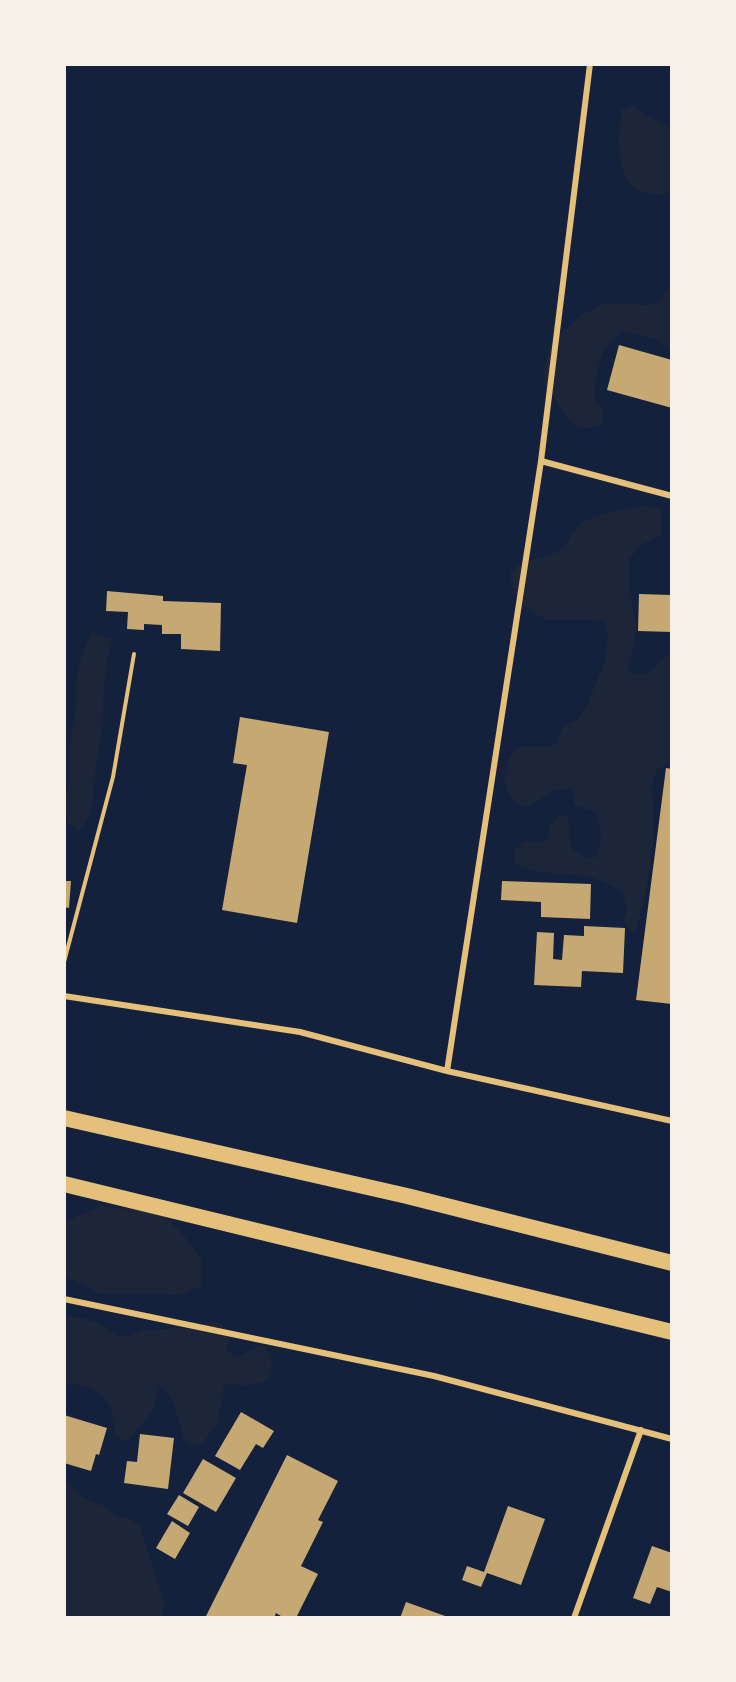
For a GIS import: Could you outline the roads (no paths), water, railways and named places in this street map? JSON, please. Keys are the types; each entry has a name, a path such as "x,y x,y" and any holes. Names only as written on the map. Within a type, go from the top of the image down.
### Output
{"highway":[{"path":"64,1119 406,1196 672,1263"},
{"path":"64,1184 672,1332"}],"street":[{"path":"447,1071 540,461 590,64"},
{"path":"540,461 672,496"},
{"path":"64,996 300,1032 447,1071 672,1121"},
{"path":"64,1299 435,1376 672,1439"},
{"path":"574,1617 641,1430"}]}
